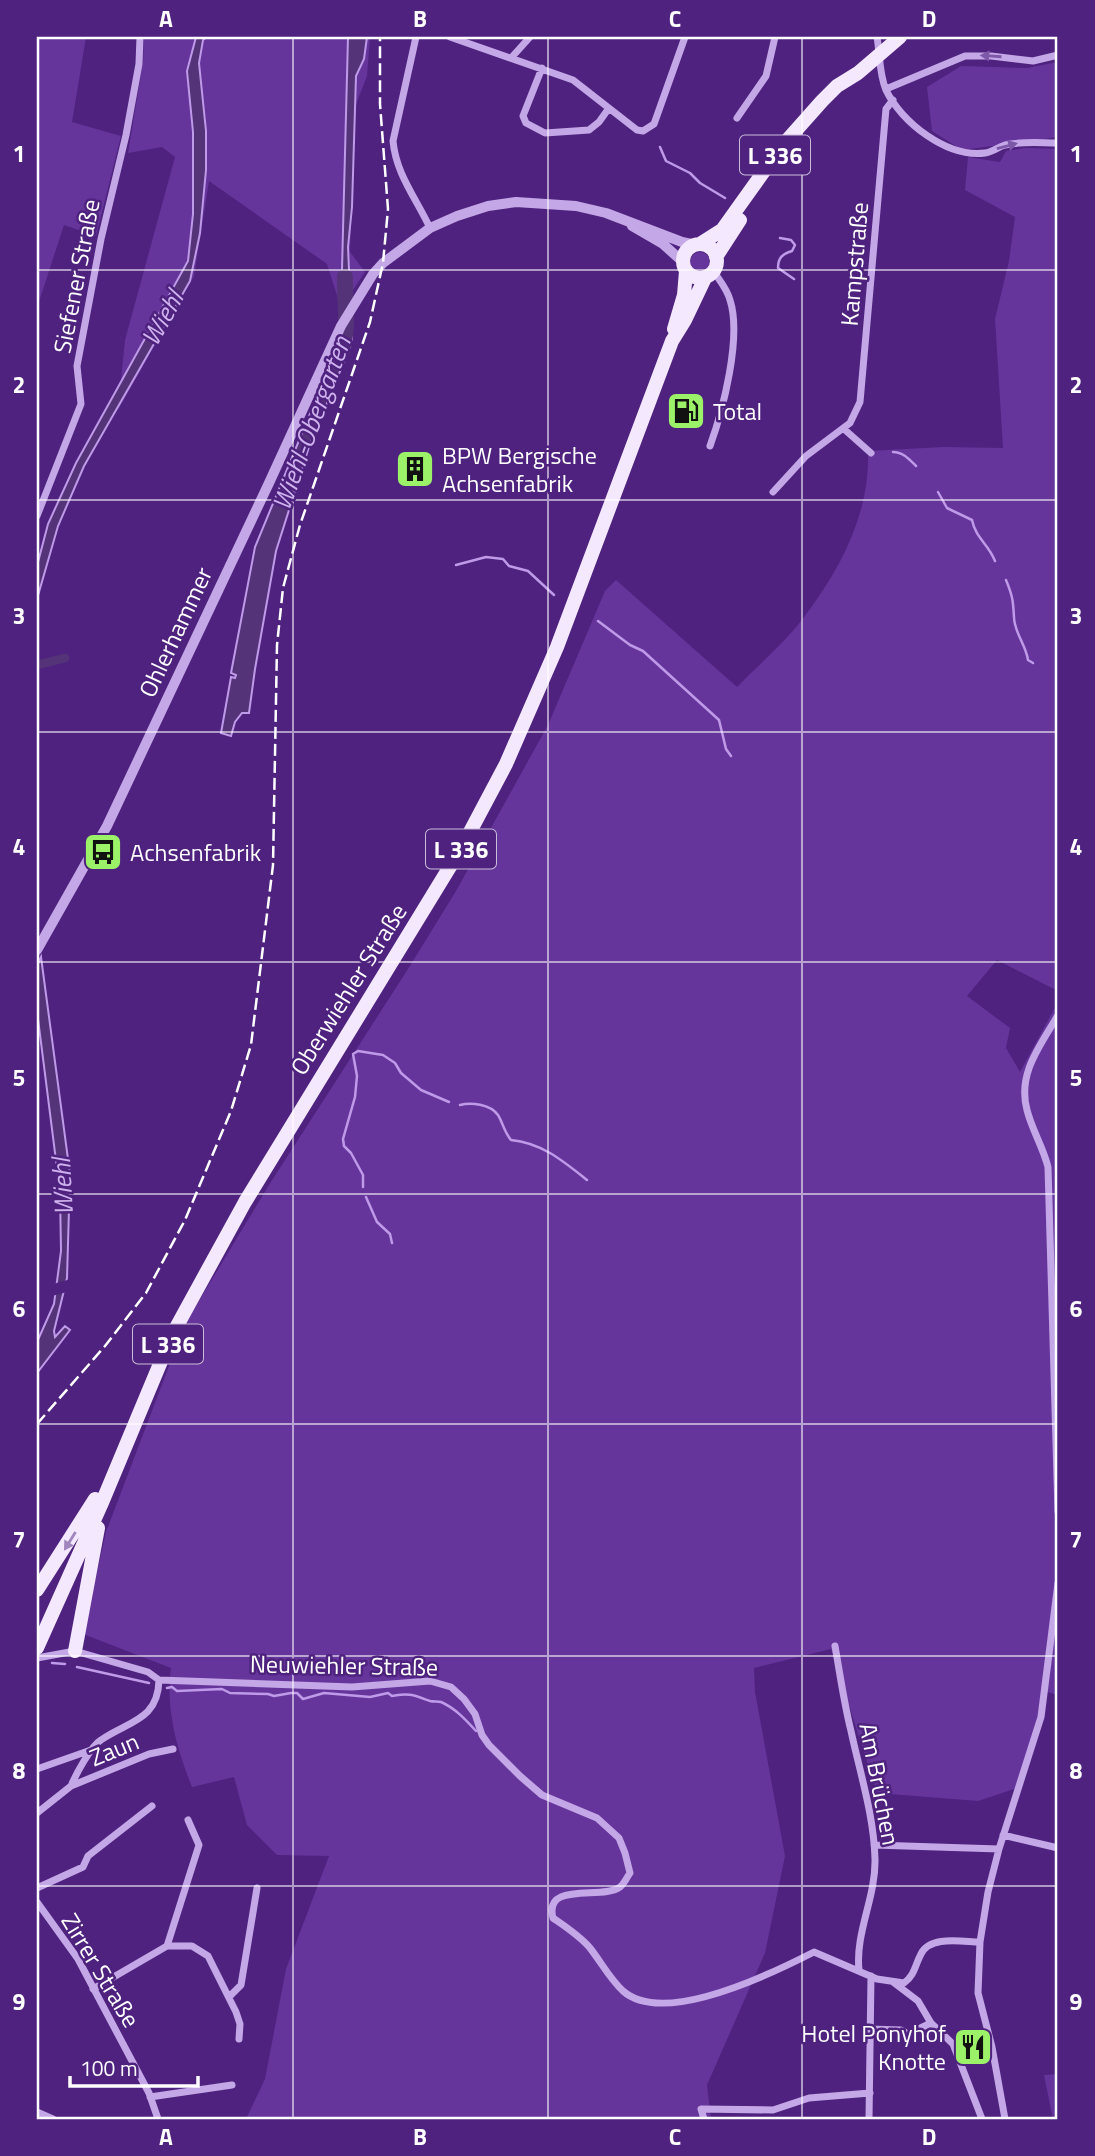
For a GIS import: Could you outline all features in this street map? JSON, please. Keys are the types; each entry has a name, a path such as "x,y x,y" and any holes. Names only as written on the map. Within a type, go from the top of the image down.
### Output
{"main road":[{"name":"Oberwiehler Straße","path":"672,341 712,269 774,170 858,73 900,37"},
{"name":"Oberwiehler Straße","path":"698,244 722,230 776,154 837,86 858,73"},
{"path":"698,244 710,248 712,269 694,277 684,266 685,253 698,244"},
{"name":"Oberwiehler Straße","path":"37,1648 46,1633 172,1335 245,1202 462,847 506,764 557,647 672,341 684,295 684,266"},
{"name":"L 336","path":"37,1590 89,1510 128,1439"},
{"name":"L 336","path":"75,1651 101,1505"}],"street":[{"name":"Siefener Straße","path":"37,516 81,404 77,366 102,236 126,135 139,64 140,37"},
{"path":"416,37 393,141 394,157 430,228 488,206 516,202 576,206 606,213 698,244"},
{"path":"450,37 573,80 637,130 643,131 654,124 685,37"},
{"path":"512,57 530,37"},
{"path":"737,118 766,76 775,37"},
{"path":"877,37 886,89 914,127 933,139 964,152 986,153 1020,142 1058,143"},
{"path":"886,89 965,55 1033,61 1058,55"},
{"path":"542,68 523,116 526,124 545,133 589,130 609,108"},
{"name":"Kampstraße","path":"774,492 806,456 844,429 856,413 860,402 886,109 893,100"},
{"path":"624,220 663,244 684,266"},
{"name":"Ohlerhammer","path":"37,950 107,826 341,326 383,263 430,228"},
{"path":"710,446 722,411 731,365 734,316 726,288 712,269"},
{"path":"844,429 870,453"},
{"path":"1058,1015 1027,1069 1024,1086 1027,1110 1043,1147 1048,1167 1058,1513"},
{"path":"1005,2119 992,2047 978,1993 980,1942 988,1892 999,1849 1041,1717 1058,1583"},
{"name":"Am Brüchen","path":"835,1646 876,1861 870,1903 857,1952 859,1970"},
{"name":"Neuwiehler Straße","path":"37,1658 75,1651 148,1672 159,1680 352,1687 430,1681 451,1687 475,1714 482,1735 489,1745 520,1776 542,1795 597,1818 619,1838 629,1873 620,1887 606,1893 561,1896 555,1901 551,1911 553,1918 588,1946 623,1990 643,2001 663,2004 747,1984 814,1952 859,1970"},
{"name":"Zaun","path":"71,1786 77,1771 100,1740 145,1715 156,1699 159,1680"},
{"name":"Zaun","path":"37,1813 71,1786 149,1754 173,1749"},
{"name":"Zaun","path":"37,1769 91,1750"},
{"name":"Zirrer Straße","path":"37,1888 83,1867 88,1856 152,1806"},
{"path":"167,1946 199,1845 188,1820"},
{"path":"1003,1835 1058,1848"},
{"path":"874,1845 999,1849"},
{"path":"230,1996 241,1986 257,1888"},
{"name":"Zirrer Straße","path":"37,1902 78,1959 150,2097 158,2119"},
{"path":"859,1970 871,1976 904,1983 911,1978 926,1946 936,1942 980,1942"},
{"path":"93,1989 167,1946 184,1945 204,1951 230,1996 240,2024 239,2039"},
{"path":"869,2119 871,1976"},
{"path":"893,1982 918,2001 932,2023 953,2044 982,2119"},
{"path":"869,2029 901,2030 908,2034 932,2023"},
{"path":"150,2097 232,2085"},
{"path":"704,2119 701,2109 774,2109 809,2098 870,2093"},
{"path":"37,2112 53,2119"}],"shaded area":[{"path":"37,37 86,37 72,122 121,136 96,236 64,225 37,308"},
{"path":"144,37 348,37 348,59 364,59 367,37 370,37 367,76 355,107 350,252 365,272 341,308 327,264 209,181 194,276 118,410 125,340 175,157 162,147 128,153 143,62"},
{"path":"1058,62 1058,137 962,150 932,131 927,87 961,66 1027,68"},
{"path":"1025,148 1058,149 1058,991 997,960 967,996 1010,1028 1006,1048 1020,1072 1058,1002 1058,1695 1047,1692 1020,1787 978,1801 877,1793 831,1649 754,1668 755,1692 785,1856 765,1953 707,2085 711,2119 246,2119 265,2079 286,1969 329,1856 277,1855 247,1825 234,1777 192,1787 171,1713 171,1668 83,1634 106,1532 185,1324 269,1185 456,891 548,725 605,591 616,580 737,687 791,633 832,576 859,517 867,474 868,451 944,447 1003,448 995,319 1009,261 1015,217 965,190 968,157 1000,162 1006,151"},
{"path":"700,252 707,255 710,262 707,269 700,272 693,269 690,262 693,255"},
{"path":"1058,2074 1058,2119 1053,2119 1044,2075"}],"water":[{"name":"Wiehl","path":"196,37 207,37 203,40 199,63 206,131 206,170 200,233 190,281 84,466 58,526 37,599 37,566 48,524 76,463 188,261 193,214 193,132 187,71"},
{"path":"348,37 367,37 364,59 356,76 352,207 348,247 350,293 341,308"},
{"path":"351,321 350,347 309,447 276,551 249,713 242,713 235,722 231,736 221,733 231,677 235,678 236,675 231,673 255,547"},
{"name":"Wiehl","path":"41,957 70,1174 67,1278 54,1331 55,1337 65,1326 70,1330 37,1373 37,1342 54,1304 61,1251 60,1192 37,1011 37,966"}],"pier":[{"path":"71,1279 67,1292 52,1296 53,1284"}],"waterway":[{"path":"660,147 666,161 690,173 700,183 725,198"},
{"path":"780,238 791,240 795,245 792,251 781,257 778,268 794,279"},
{"name":"Wiehl-Obergarten","path":"341,352 346,324 345,277"},
{"path":"893,452 908,458 916,466"},
{"path":"938,492 947,508 972,520 976,532 995,561"},
{"path":"456,565 486,557 503,559 509,566 528,571 554,595"},
{"path":"1006,580 1016,628 1028,660 1033,663"},
{"path":"598,621 630,645 643,651 719,720 726,749 731,756"},
{"path":"37,665 65,658"},
{"path":"363,1187 363,1175 344,1146 343,1139 355,1097 357,1076 353,1054 358,1051 383,1055 395,1063 401,1073 421,1090 449,1102"},
{"path":"460,1105 475,1104 490,1108 498,1115 511,1140 542,1149 587,1180"},
{"path":"366,1197 377,1222 390,1234 392,1243"},
{"path":"52,1663 65,1664"},
{"path":"77,1667 149,1683"},
{"path":"167,1688 172,1687 177,1691 222,1689 230,1693 274,1696 297,1693 303,1699 324,1693 370,1697 388,1693 392,1696 416,1696 441,1702 460,1715 476,1731"}],"railway":[{"path":"37,1424 105,1346 146,1293 185,1220 231,1111 251,1045 273,865 277,645 283,588 300,525 370,322 383,263 388,209 380,104 380,37"}],"place":[{"name":"Total","path":"686,411"},
{"name":"BPW Bergische Achsenfabrik","path":"415,469"},
{"name":"Achsenfabrik","path":"103,852"},
{"name":"Hotel Ponyhof Knotte","path":"973,2047"}]}
